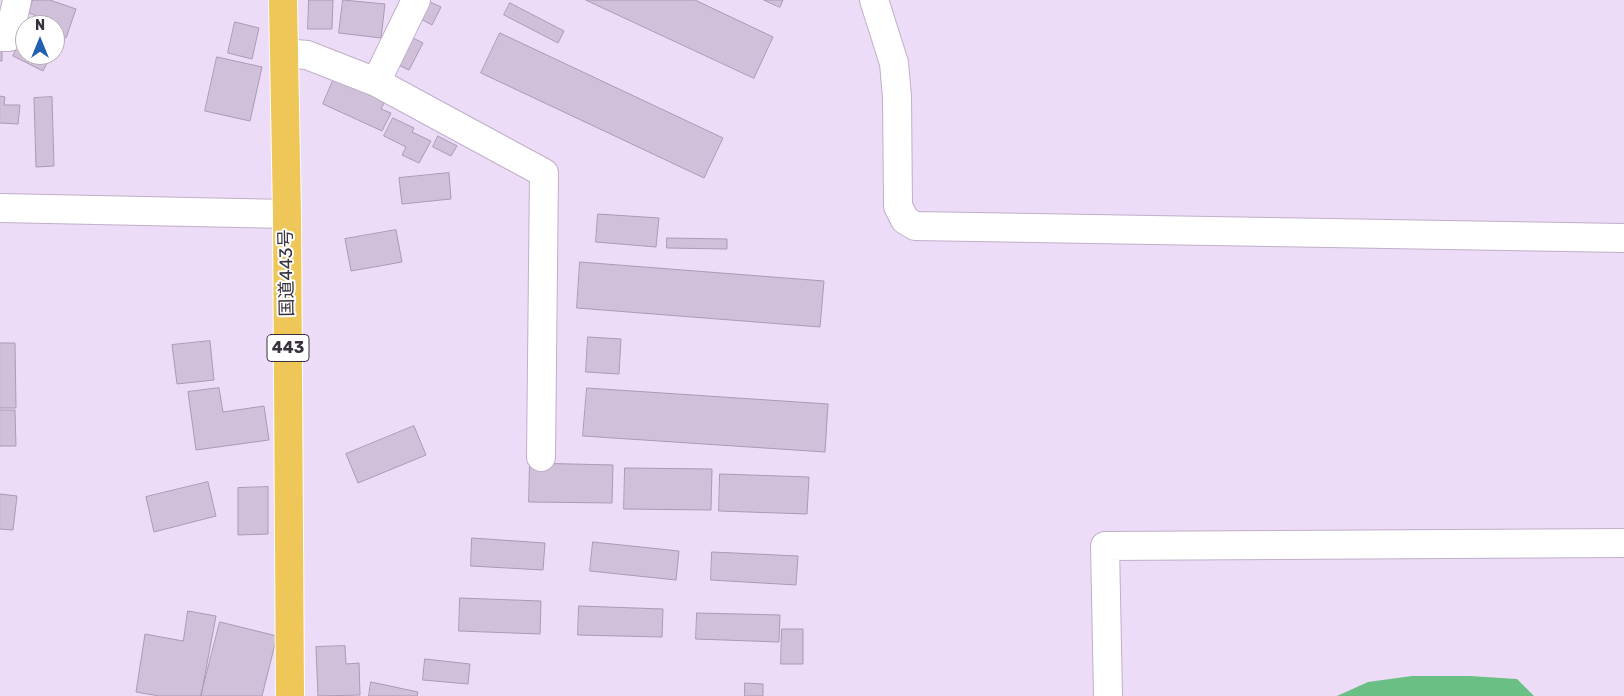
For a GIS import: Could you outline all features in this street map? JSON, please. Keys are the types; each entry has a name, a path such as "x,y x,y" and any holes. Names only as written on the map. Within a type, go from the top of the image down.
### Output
{"highway":[{"name":"国道443号","path":"283,0 287,214 290,696"}],"street":[{"path":"0,38 9,37 17,0"},
{"path":"376,82 416,0"},
{"path":"874,0 894,62 897,97 898,206 905,220 915,226 1624,238"},
{"path":"284,53 308,55 376,82 544,173 541,457"},
{"path":"0,208 287,214"},
{"path":"1108,696 1105,546 1624,543"}],"green space":[{"path":"1412,676 1470,676 1517,679 1534,696 1337,696 1368,682"}],"building":[{"path":"33,0 50,0 76,9 66,38 65,15 34,15 29,13"},
{"path":"309,0 333,0 332,29 308,29"},
{"path":"343,0 385,4 381,38 339,33"},
{"path":"586,0 695,0 773,37 754,78"},
{"path":"764,0 783,0 780,7"},
{"path":"428,1 441,7 432,25 419,18"},
{"path":"510,3 564,31 558,43 504,15"},
{"path":"235,22 259,28 252,59 228,53"},
{"path":"500,33 723,138 704,178 481,73"},
{"path":"407,35 423,43 409,70 394,63"},
{"path":"0,46 2,46 2,61 0,61"},
{"path":"217,57 262,67 250,121 205,111"},
{"path":"31,65 46,65 43,71"},
{"path":"335,76 386,99 381,109 391,113 382,131 323,104"},
{"path":"0,96 5,97 4,105 20,105 18,124 0,123"},
{"path":"52,97 54,166 36,167 34,98"},
{"path":"393,118 414,128 412,132 431,141 419,163 402,155 406,147 384,136"},
{"path":"438,136 457,146 451,156 433,147"},
{"path":"449,173 451,199 402,204 399,178"},
{"path":"598,214 659,218 656,247 596,242"},
{"path":"396,230 402,262 351,271 345,239"},
{"path":"667,238 727,239 727,249 667,248"},
{"path":"580,262 824,281 820,327 577,308"},
{"path":"588,337 621,339 619,374 586,372"},
{"path":"210,341 214,380 177,384 172,345"},
{"path":"0,343 15,343 16,408 0,408"},
{"path":"219,388 223,412 264,406 269,440 196,450 188,392"},
{"path":"587,388 828,404 825,452 583,436"},
{"path":"0,410 15,410 16,446 0,446"},
{"path":"414,426 426,455 358,483 346,454"},
{"path":"530,463 613,465 612,503 529,502"},
{"path":"625,468 712,469 711,510 624,509"},
{"path":"720,474 809,477 807,514 719,511"},
{"path":"208,482 216,516 154,532 146,497"},
{"path":"268,487 268,534 238,535 238,488"},
{"path":"0,494 17,496 13,530 0,529"},
{"path":"472,538 545,543 543,570 471,566"},
{"path":"593,542 679,551 676,580 590,571"},
{"path":"712,552 798,556 796,585 711,580"},
{"path":"460,598 541,601 540,634 459,631"},
{"path":"579,606 663,609 662,637 578,635"},
{"path":"188,611 216,616 201,696 159,696 136,692 145,634 183,641"},
{"path":"697,613 780,615 779,642 696,639"},
{"path":"220,622 277,636 262,696 201,696"},
{"path":"782,629 803,629 803,664 781,664"},
{"path":"345,646 346,664 359,663 360,695 318,696 316,647"},
{"path":"425,659 470,664 468,684 423,680"},
{"path":"371,682 418,692 417,696 369,696"},
{"path":"745,683 763,684 763,696 745,696"}]}
